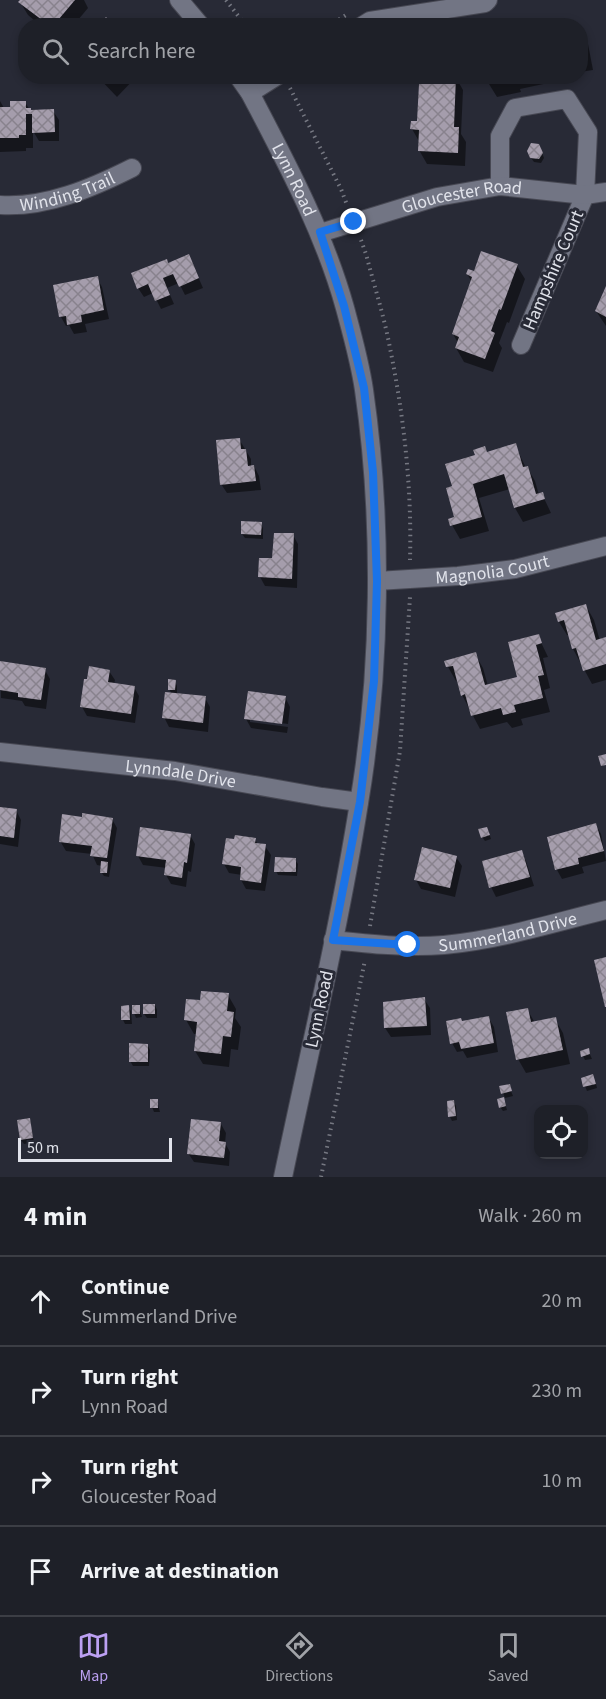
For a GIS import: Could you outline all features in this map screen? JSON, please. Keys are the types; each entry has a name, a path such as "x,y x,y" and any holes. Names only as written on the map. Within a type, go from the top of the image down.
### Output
{"street":[{"path":"179,0 194,18"},
{"path":"389,18 485,3 488,0"},
{"name":"Lynn Road","path":"244,84 320,232 344,306 364,388 373,472 377,581 374,681 360,802 283,1177"},
{"path":"250,93 264,84"},
{"path":"500,186 500,136 515,108 567,99 588,132 585,195"},
{"name":"Winding Trail","path":"0,205 35,202 66,195 99,184 132,168"},
{"name":"Gloucester Road","path":"320,232 437,197 500,186 585,195 606,192"},
{"name":"Hampshire Court","path":"521,345 585,195"},
{"name":"Magnolia Court","path":"377,581 458,576 515,569 606,546"},
{"name":"Lynndale Drive","path":"0,752 175,771 360,802"},
{"name":"Summerland Drive","path":"333,940 367,944 444,945 505,935 606,910"}],"path":[{"path":"226,0 240,18"},
{"path":"292,92 341,189"},
{"path":"366,254 390,346 400,408 408,473 411,552"},
{"path":"371,920 400,751 410,608"},
{"path":"321,1177 364,968"}],"building":[{"path":"20,0 75,0 60,18 39,18 18,2"},
{"path":"419,84 456,84 454,127 459,127 458,153 418,151 419,130 410,129 411,121 417,121"},
{"path":"10,101 26,101 26,108 31,108 31,110 54,109 55,132 32,133 32,114 26,114 26,135 19,135 19,138 0,138 0,107 10,107"},
{"path":"531,143 539,144 543,153 539,159 530,158 527,151"},
{"path":"481,251 518,264 491,331 495,333 485,359 455,348 459,337 452,334 472,277 466,274 468,269 474,271"},
{"path":"189,254 199,278 179,287 173,274 163,278 170,295 155,301 148,284 137,289 131,273 167,259 168,263"},
{"path":"98,276 104,310 81,315 82,322 67,325 66,316 59,317 53,285"},
{"path":"606,286 606,317 595,311"},
{"path":"240,438 241,449 246,449 248,466 254,465 256,481 220,485 216,440"},
{"path":"516,443 523,467 528,466 536,494 543,492 545,499 514,508 504,474 473,484 482,517 450,526 448,519 454,517 446,488 452,486 445,464 475,455 473,450 485,446 487,452"},
{"path":"241,521 262,522 261,535 241,534"},
{"path":"274,533 294,533 292,579 258,577 259,558 272,558"},
{"path":"586,604 596,640 606,637 606,664 583,671 576,648 572,649 564,620 558,622 555,613"},
{"path":"539,634 542,643 536,645 544,675 538,676 543,698 514,705 516,712 503,715 501,708 471,716 465,694 461,696 453,666 446,667 444,661 476,652 485,685 517,677 508,642"},
{"path":"0,661 46,668 41,700 18,697 18,693 0,690"},
{"path":"89,666 110,670 108,682 135,686 131,714 80,707 84,679 87,679"},
{"path":"168,679 176,680 175,690 168,690"},
{"path":"248,691 286,696 282,724 244,719"},
{"path":"165,692 206,696 203,723 162,718"},
{"path":"606,754 606,765 601,766 598,756"},
{"path":"0,807 17,809 14,838 0,836"},
{"path":"82,813 113,818 107,858 90,856 92,846 59,842 62,814 82,817"},
{"path":"596,823 604,851 578,858 579,864 555,870 547,837"},
{"path":"140,827 191,834 187,863 184,862 182,878 164,875 166,860 136,856"},
{"path":"487,827 490,835 481,838 478,829"},
{"path":"235,835 256,838 255,843 266,844 261,883 240,880 241,867 222,864 226,838 234,839"},
{"path":"422,847 457,856 450,888 414,880"},
{"path":"522,850 530,877 489,888 482,861"},
{"path":"275,857 296,858 296,872 274,872"},
{"path":"101,861 108,862 107,873 100,873"},
{"path":"606,957 606,1007 605,1007 594,960"},
{"path":"201,991 229,993 227,1011 234,1012 231,1037 223,1036 221,1054 194,1051 197,1022 184,1020 186,999 200,1000"},
{"path":"425,997 427,1026 384,1028 383,1002"},
{"path":"143,1004 155,1004 155,1014 143,1014"},
{"path":"129,1005 130,1020 121,1020 121,1006"},
{"path":"132,1005 140,1005 140,1014 132,1014"},
{"path":"528,1008 531,1022 556,1017 563,1050 516,1060 506,1012"},
{"path":"489,1016 494,1043 461,1049 459,1042 450,1044 446,1021 461,1018 462,1021"},
{"path":"129,1043 148,1044 148,1062 129,1062"},
{"path":"589,1048 590,1054 581,1057 580,1051"},
{"path":"593,1074 596,1084 583,1087 581,1078"},
{"path":"510,1084 512,1091 501,1094 499,1086"},
{"path":"504,1097 506,1106 499,1108 497,1099"},
{"path":"150,1099 158,1099 158,1108 150,1108"},
{"path":"454,1100 456,1116 448,1117 447,1101"},
{"path":"30,1118 33,1138 20,1140 17,1120"},
{"path":"191,1119 221,1122 219,1141 226,1142 224,1158 187,1154"}],"route":[{"path":"354,222 320,232 344,306 364,388 373,472 377,581 374,681 360,802 333,940 408,945"}]}
